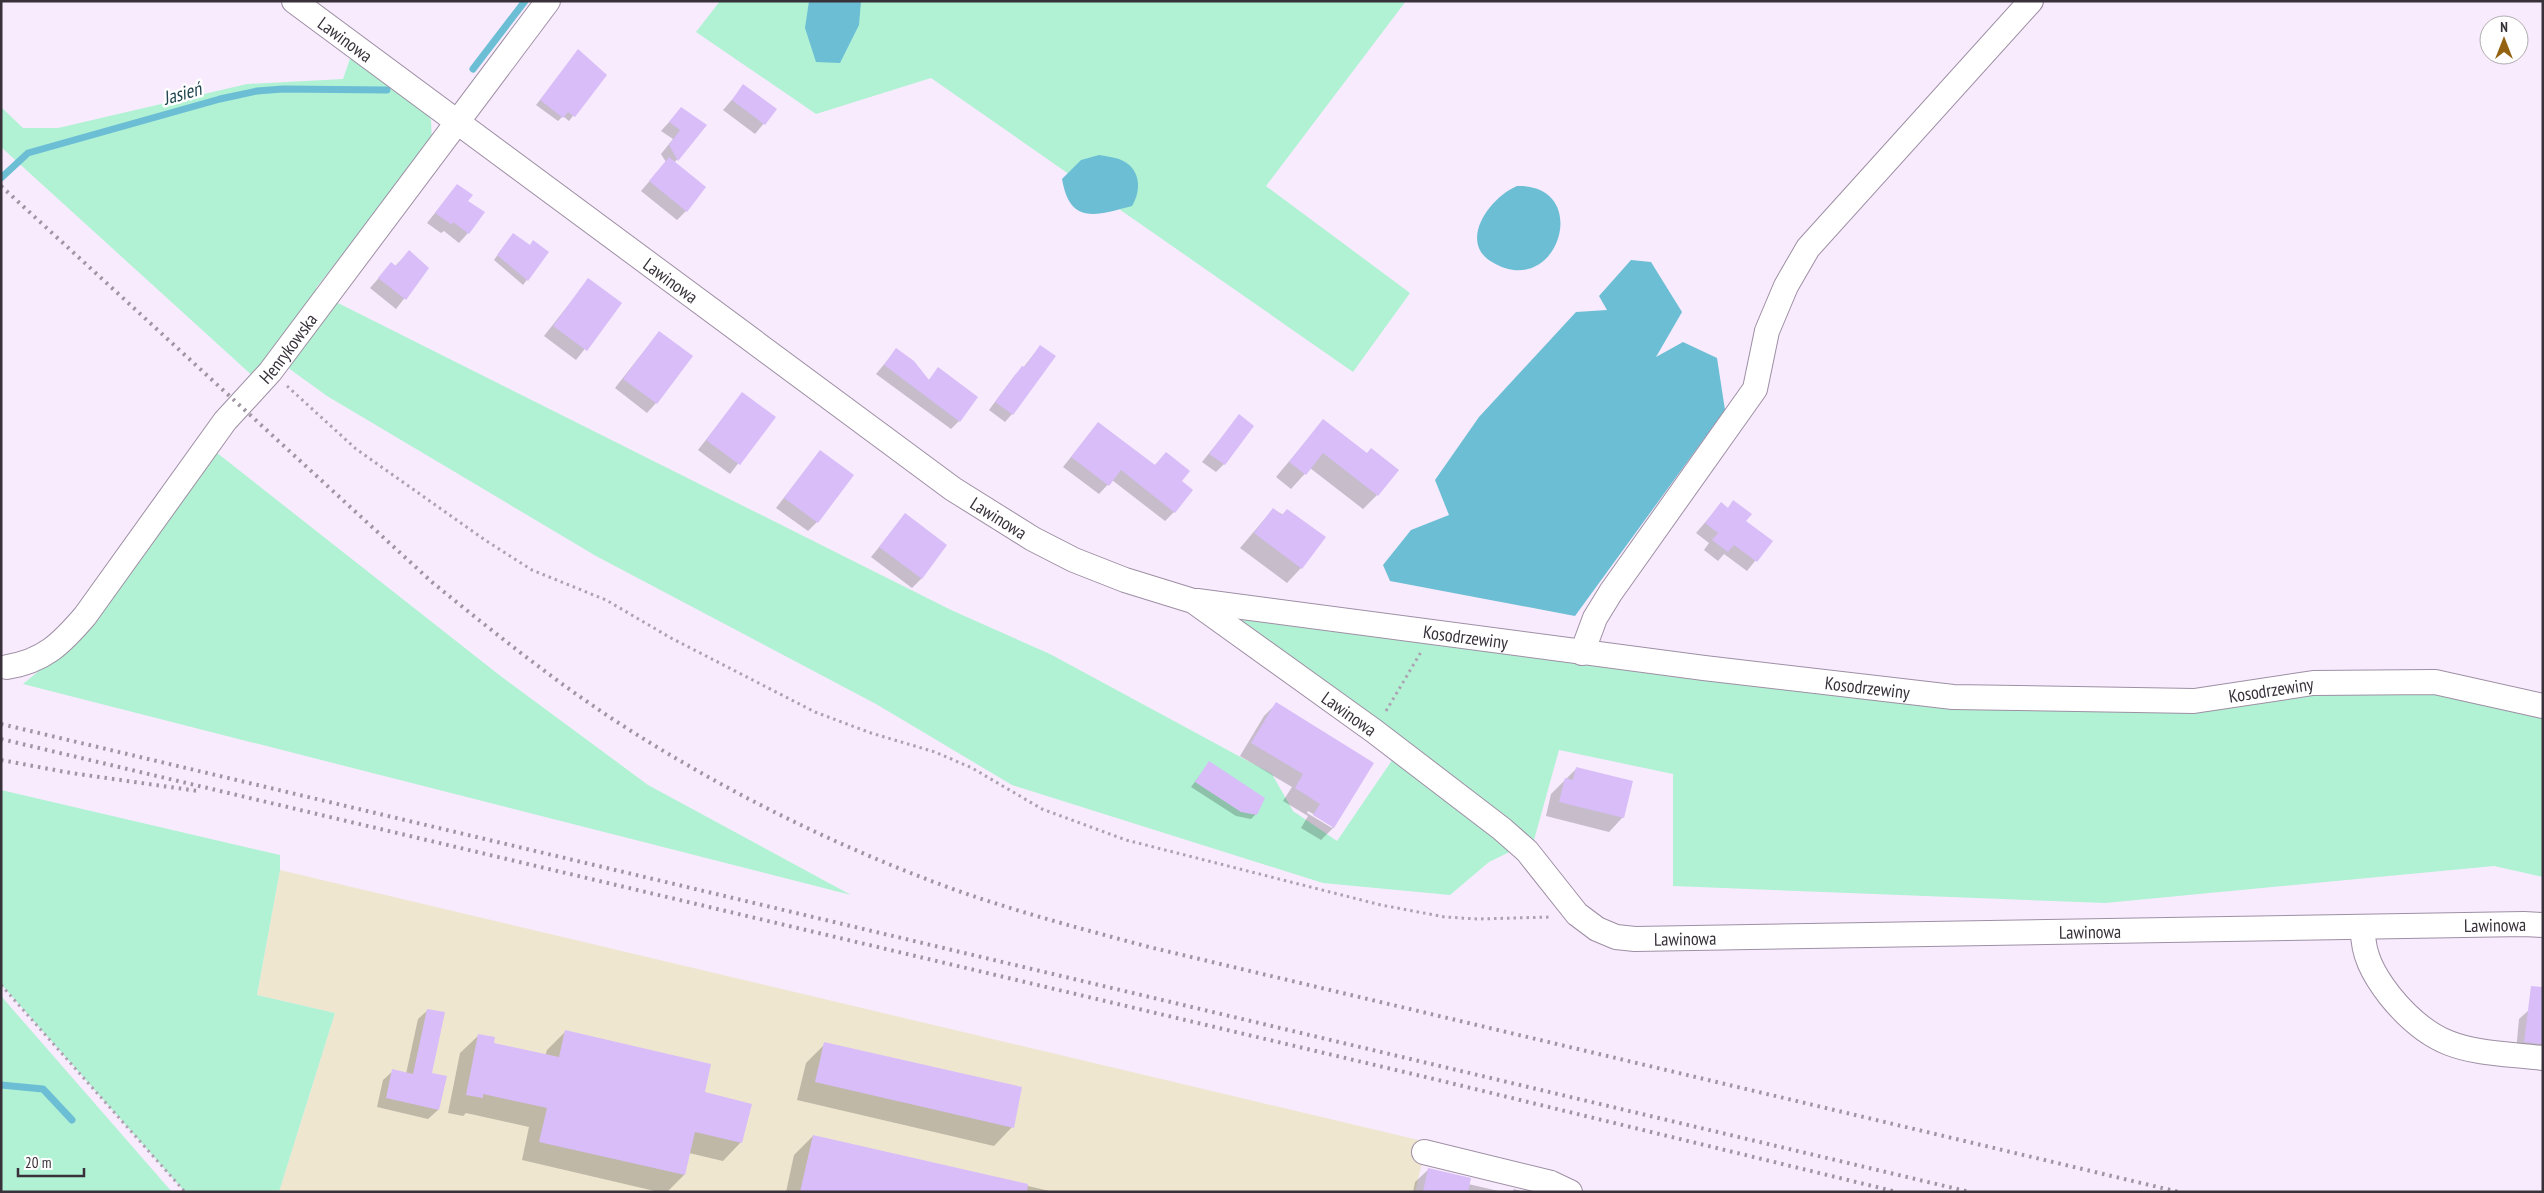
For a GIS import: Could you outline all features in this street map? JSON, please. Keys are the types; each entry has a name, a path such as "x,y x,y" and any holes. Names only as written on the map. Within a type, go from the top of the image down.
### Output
{"street":[{"name":"Lawinowa","path":"294,1 953,489 1033,538 1074,560 1125,580 1193,601 1374,731 1502,829 1527,851 1576,914 1597,930 1616,937 1635,939 2363,926 2524,924 2543,926"},
{"name":"Henrykowska","path":"7,667 27,664 46,655 73,630 224,421 270,372 548,1"},
{"path":"1582,652 1595,618 1611,592 1755,388 1767,331 1786,286 1808,248 2031,1"},
{"name":"Kosodrzewiny","path":"1193,601 1582,652 1953,697 2194,701 2314,683 2435,682 2543,706"},
{"path":"2363,926 2362,944 2370,965 2381,985 2408,1017 2426,1032 2444,1042 2464,1048 2543,1058"},
{"path":"1424,1152 1551,1183 1570,1192"}],"path":[{"path":"270,372 356,448 486,540 532,570 606,600 671,638 815,712 870,733 935,752 972,768 1042,809 1126,840 1381,905 1445,916 1478,919 1540,919 1576,914"},
{"path":"1374,731 1432,633"},
{"path":"1,985 185,1192"}],"shaded area":[{"path":"280,870 1427,1142 1415,1192 279,1192 335,1013 257,995"}],"green space":[{"path":"720,1 1406,1 1266,186 1410,293 1353,372 931,78 816,114 696,32"},
{"path":"351,56 424,109 431,120 432,141 316,288 336,302 951,610 1050,654 1272,774 1293,811 1337,841 1399,750 1193,601 1953,697 2435,682 2543,706 2543,877 2494,866 2105,903 1673,886 1673,774 1559,750 1534,840 1489,862 1450,895 1323,883 1012,785 876,704 596,556 327,396 273,357 256,379 1,147 1,107 23,128 58,128 247,84 343,79"},
{"path":"212,449 498,674 648,785 851,895 23,684 69,646"},
{"path":"1,790 280,855 280,870 257,995 335,1013 279,1192 185,1192 1,984"},
{"path":"1,996 172,1192 1,1192"}],"water":[{"path":"809,1 861,1 859,25 840,63 816,62 805,28"},
{"path":"1099,155 1119,159 1132,167 1138,180 1138,186 1132,206 1097,214 1087,214 1078,211 1071,204 1062,179 1081,160"},
{"path":"1517,186 1541,190 1555,203 1560,220 1558,238 1549,255 1535,267 1515,270 1492,262 1482,253 1478,243 1478,232 1481,221 1496,200"},
{"path":"1631,260 1651,262 1682,312 1656,357 1683,342 1717,358 1725,410 1575,616 1390,581 1383,565 1411,530 1449,515 1435,480 1479,417 1576,312 1607,310 1599,296"}],"building":[{"path":"578,49 607,75 575,117 568,112 563,118 540,100"},
{"path":"743,84 777,109 765,125 732,100"},
{"path":"681,107 707,125 678,161 669,145 680,130 669,122"},
{"path":"669,157 706,187 687,212 649,181"},
{"path":"457,184 473,195 468,201 485,212 469,234 453,222 452,225 435,213"},
{"path":"513,233 530,245 533,240 549,252 528,281 497,255"},
{"path":"409,250 429,268 406,300 378,278 391,262 396,266"},
{"path":"588,278 622,303 587,351 553,326"},
{"path":"659,331 693,356 657,404 623,379"},
{"path":"1040,345 1056,356 1013,415 995,402 1022,366 1025,367"},
{"path":"896,348 914,361 929,380 938,367 978,397 960,422 884,365"},
{"path":"742,392 776,417 740,465 706,440"},
{"path":"1239,414 1254,426 1225,465 1209,454"},
{"path":"1323,419 1367,453 1371,448 1399,470 1378,496 1323,453 1306,475 1289,462"},
{"path":"1098,422 1155,465 1166,452 1190,471 1182,481 1193,490 1175,513 1121,470 1109,486 1071,457"},
{"path":"820,450 854,475 818,523 784,498"},
{"path":"1733,500 1752,514 1746,521 1773,541 1757,562 1734,545 1728,552 1712,540 1718,533 1705,523 1721,502 1728,508"},
{"path":"1273,508 1282,515 1287,509 1326,537 1302,569 1254,533"},
{"path":"905,513 947,545 922,579 879,547"},
{"path":"1276,702 1374,763 1334,828 1313,815 1320,804 1295,788 1303,774 1251,743"},
{"path":"1209,761 1265,798 1257,815 1241,812 1195,782"},
{"path":"1576,767 1633,781 1624,818 1559,802 1565,778 1573,780"},
{"path":"2531,986 2543,987 2543,1044 2524,1042"},
{"path":"427,1009 445,1012 432,1073 447,1076 439,1110 386,1098 392,1069 413,1074"},
{"path":"565,1030 711,1064 705,1092 752,1104 742,1143 695,1132 685,1175 539,1142 547,1108 483,1094 483,1098 466,1095 478,1034 495,1037 494,1043 559,1057"},
{"path":"824,1042 1022,1087 1014,1128 815,1082"},
{"path":"813,1135 1028,1184 1027,1192 800,1192"},
{"path":"1428,1168 1471,1178 1468,1192 1423,1192"}],"waterway":[{"name":"Jasień","path":"473,69 525,1"},
{"name":"Jasień","path":"1,178 28,153 220,99 257,91 283,89 387,90"},
{"path":"1,1085 43,1089 72,1120"}],"railway":[{"path":"1,186 433,583 528,659 602,712 665,752 742,795 820,834 901,869 993,903 1149,947 2179,1192"},
{"path":"1,724 1970,1192"},
{"path":"1,739 1438,1080 1897,1192"},
{"path":"1,760 71,773 198,791"}]}
